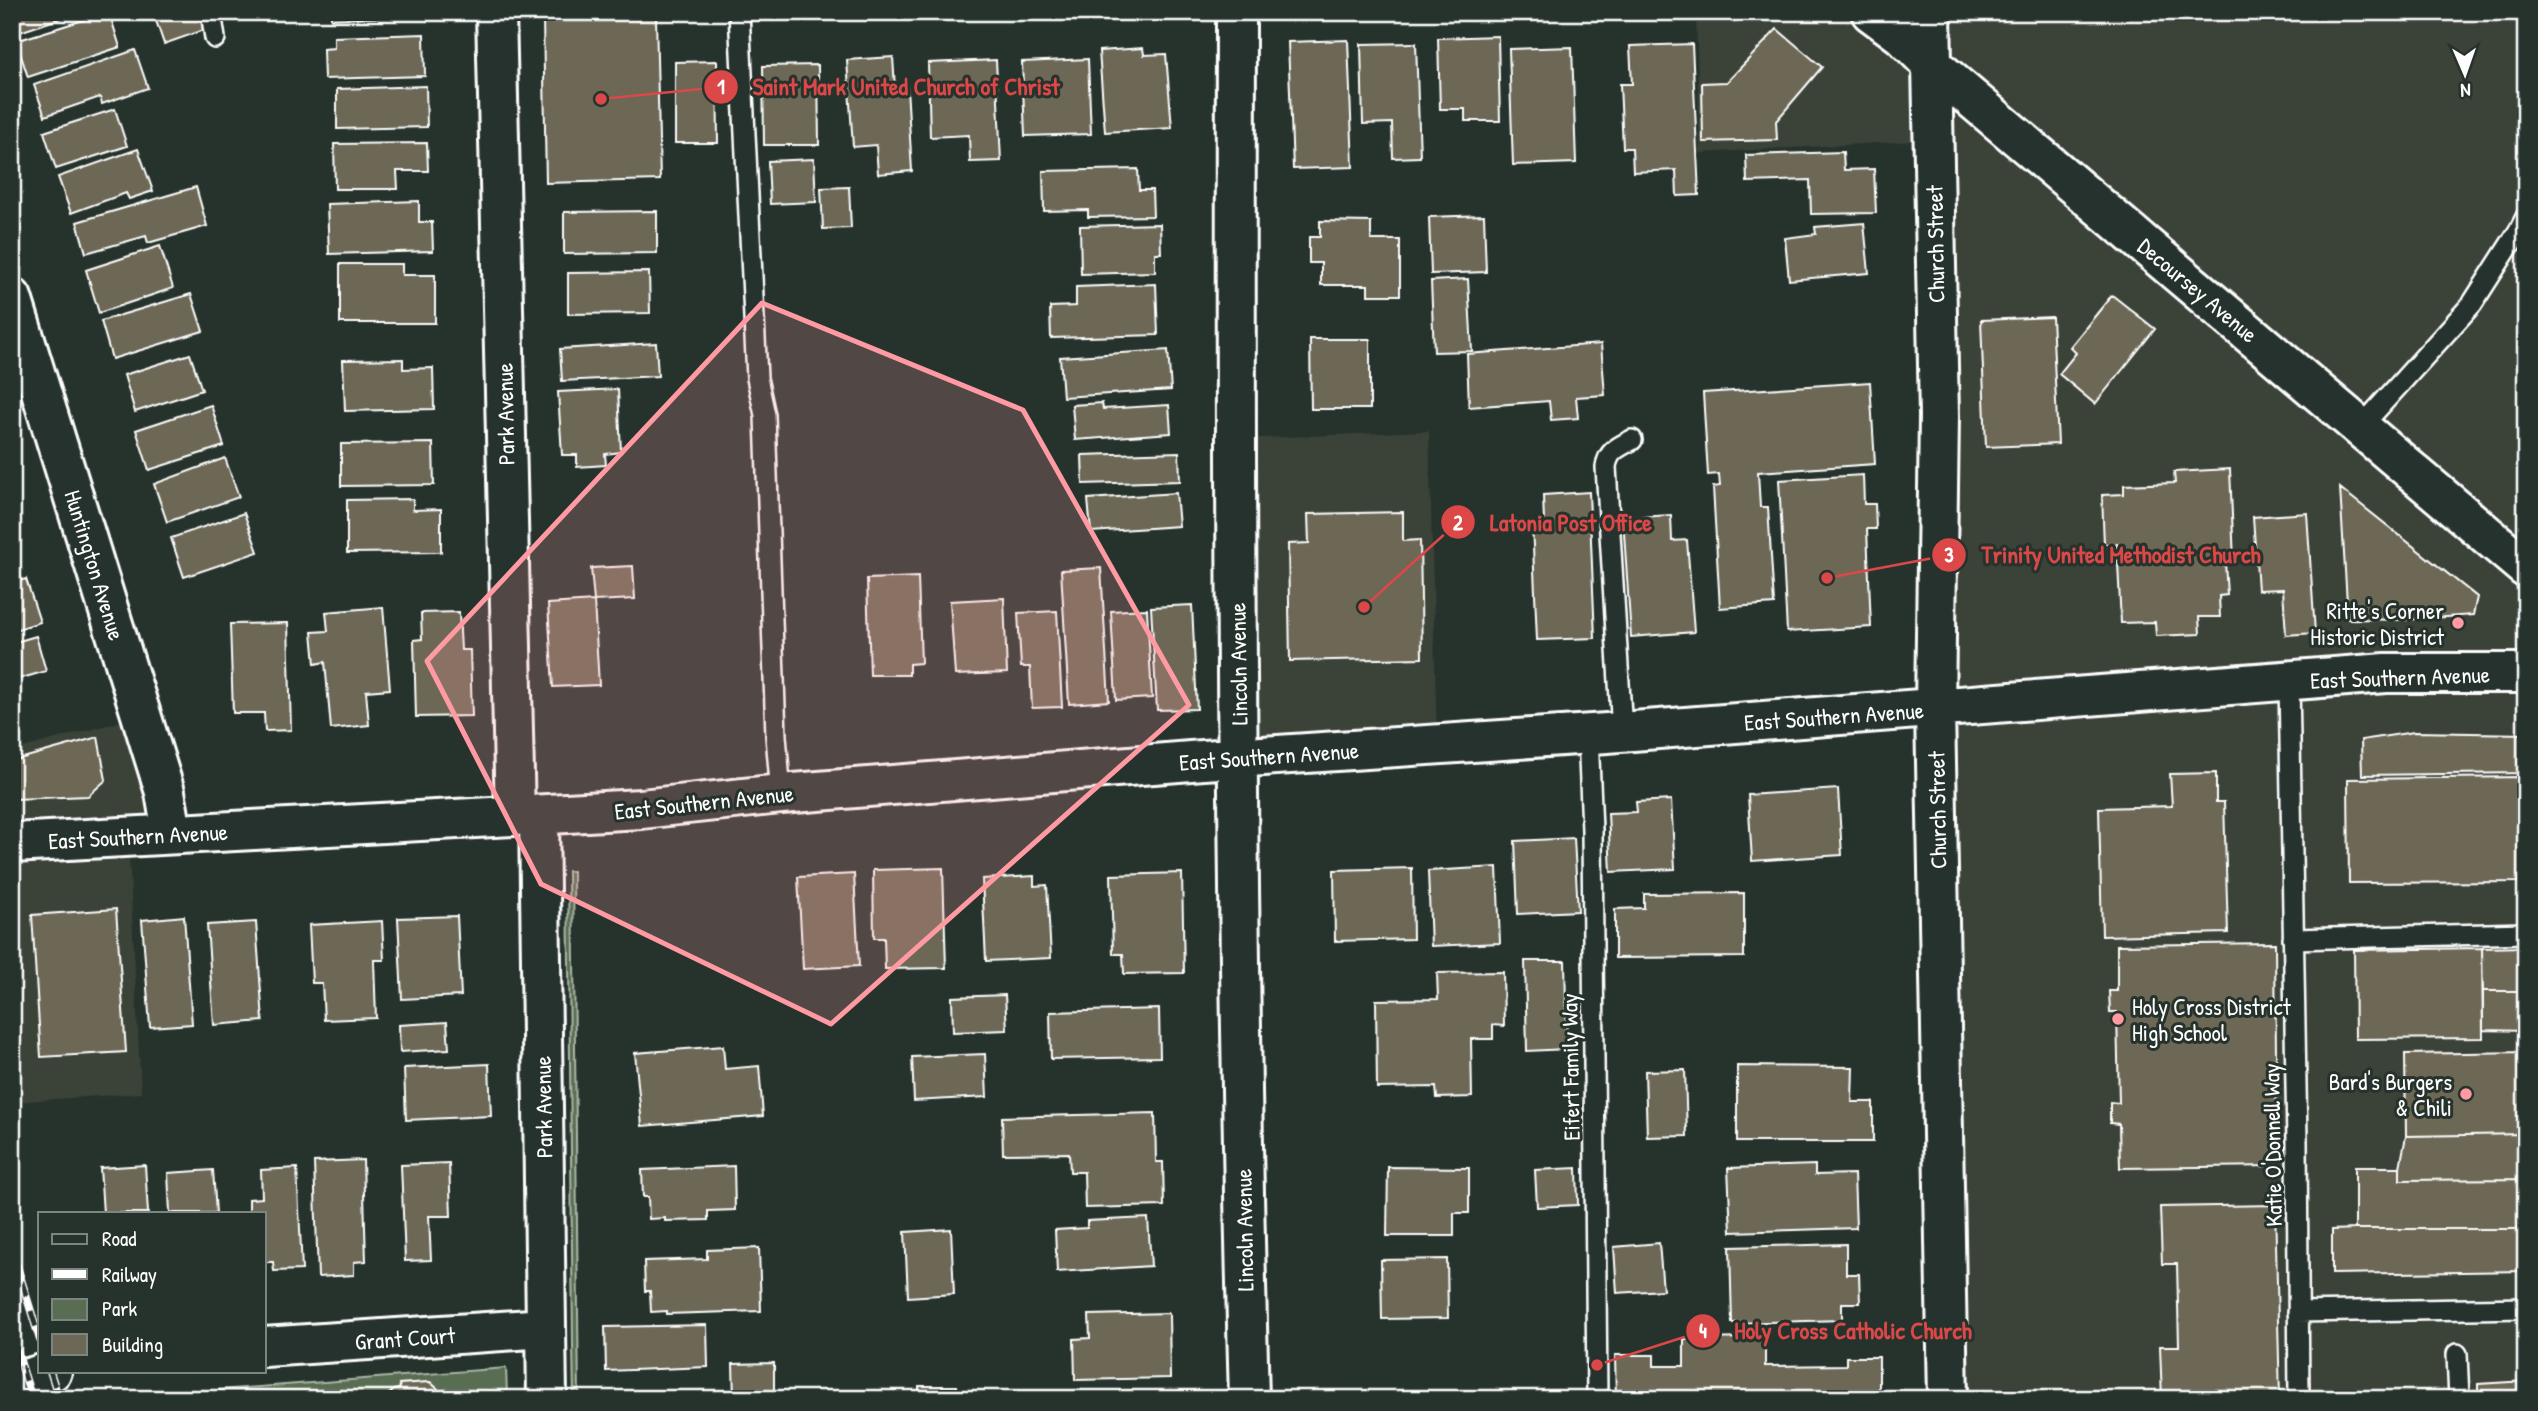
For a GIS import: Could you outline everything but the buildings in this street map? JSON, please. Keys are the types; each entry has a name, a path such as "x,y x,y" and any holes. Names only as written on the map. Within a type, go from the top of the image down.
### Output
{"street":[{"name":"Park Avenue","path":"496,12 547,1399"},
{"name":"Lincoln Avenue","path":"1236,12 1235,439 1240,758 1240,1059 1249,1399"},
{"name":"Decoursey Avenue","path":"1871,12 1902,35 1931,64 2526,568"},
{"name":"Church Street","path":"1931,12 1939,416 1935,709 1948,1399"},
{"name":"Huntington Avenue","path":"12,298 165,792 172,833"},
{"name":"East Southern Avenue","path":"12,844 641,809 781,794 1240,758 1935,709 2386,673 2526,673"},
{"name":"Grant Court","path":"266,1347 546,1328"},
{"path":"12,1382 48,1372"}],"lane":[{"path":"211,12 215,38"},
{"path":"739,12 757,379 765,415 776,736 781,794"},
{"path":"2361,428 2472,304 2526,216"},
{"name":"Eifert Family Way","path":"1597,1399 1592,830 1605,733 1605,467 1607,456 1614,449 1632,440"},
{"name":"Katie O'Donnell Way","path":"2289,681 2299,1399"},
{"path":"2294,939 2526,933"},
{"path":"2298,1312 2526,1308"},
{"path":"2457,1354 2459,1399"}],"highlighted area":[{"path":"762,303 1023,410 1189,705 831,1024 541,884 427,661"}],"shaded area":[{"path":"1696,12 2526,12 2526,1399 1948,1399 1932,140 1700,153"},
{"path":"1429,431 1437,744 1240,758 1235,439"},
{"path":"141,716 172,833 128,836 141,1093 12,1102 12,751"}],"green space":[{"path":"568,871 573,871 579,1399 574,1399"},
{"path":"506,1368 507,1395 457,1399 451,1399 451,1391 440,1391 430,1382 400,1384 400,1389 388,1395 342,1399 222,1399 220,1390"}],"railway":[{"path":"12,1250 38,1334"},
{"path":"12,1335 32,1399"},
{"path":"50,1372 59,1399"}],"place":[{"name":"Saint Mark United Church of Christ","path":"601,99"},
{"name":"Trinity United Methodist Church","path":"1827,578"},
{"name":"Latonia Post Office","path":"1364,607"},
{"name":"Ritte's Corner Historic District","path":"2458,623"},
{"name":"Holy Cross District High School","path":"2118,1019"},
{"name":"Bard's Burgers & Chili","path":"2466,1094"},
{"name":"Holy Cross Catholic Church","path":"1597,1365"}]}
